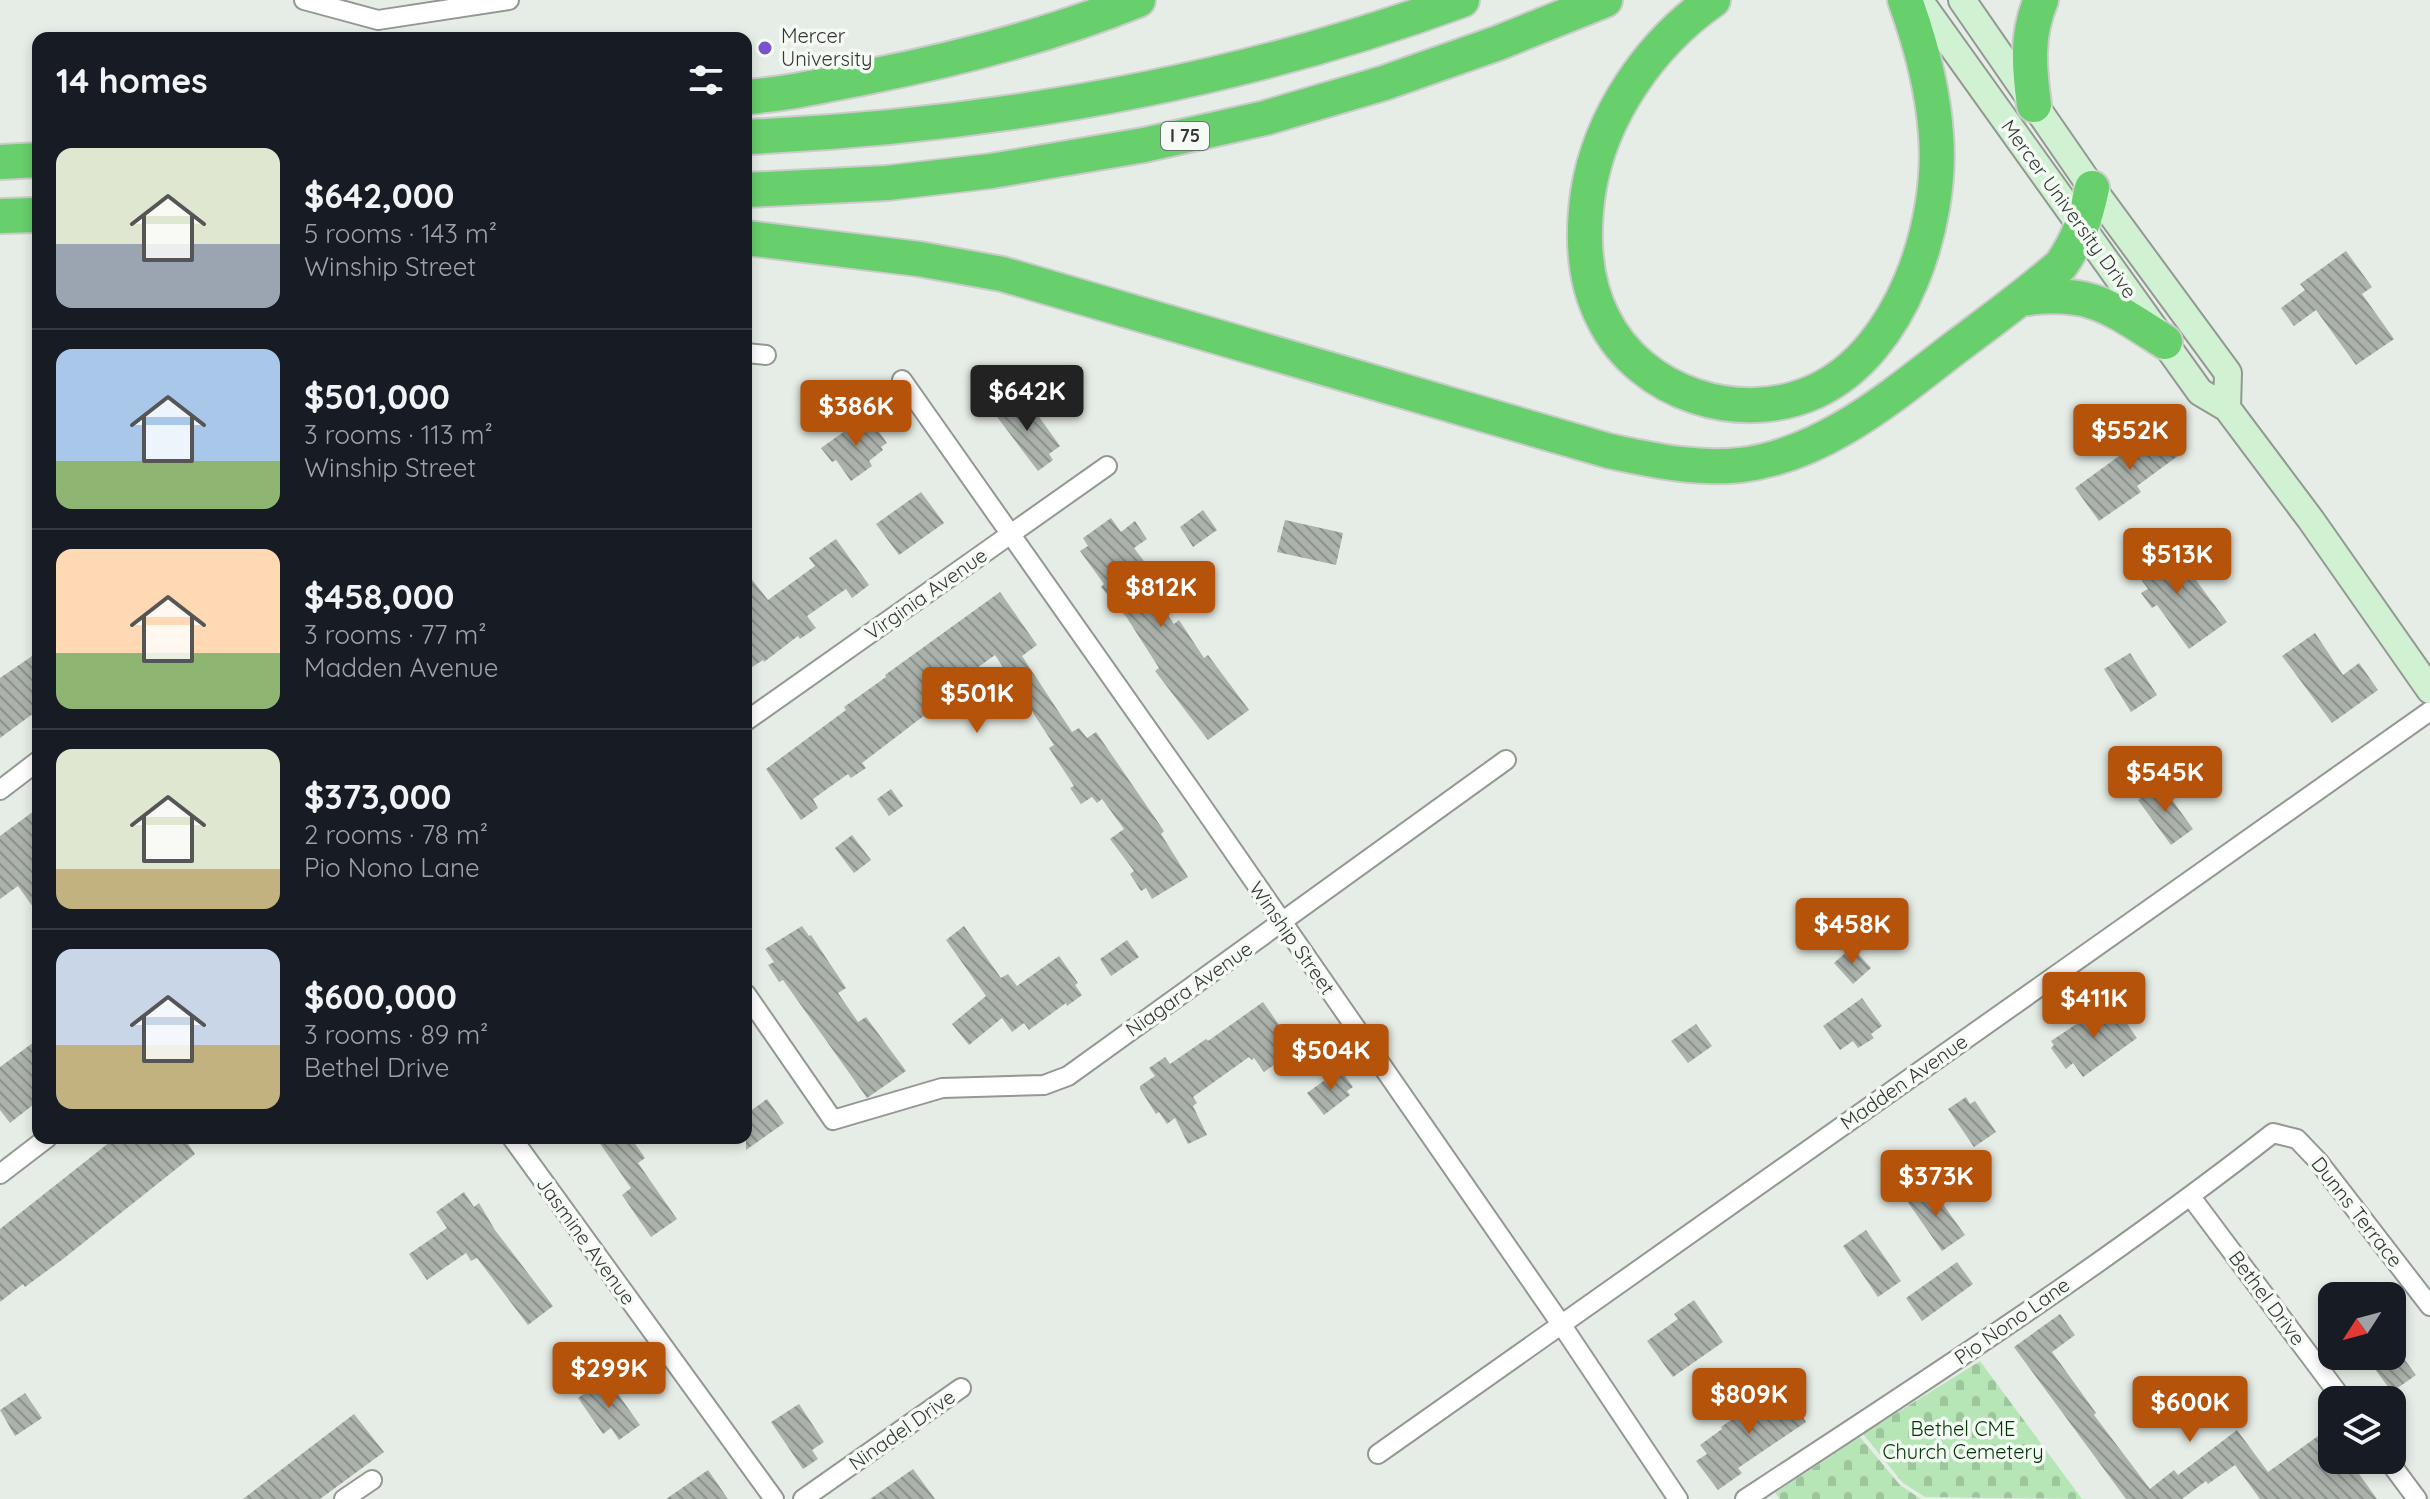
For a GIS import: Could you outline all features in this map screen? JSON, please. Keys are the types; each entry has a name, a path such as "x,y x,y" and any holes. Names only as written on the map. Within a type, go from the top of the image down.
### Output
{"highway":[{"path":"752,96 915,67 1063,26 1138,0"},
{"name":"I 75","path":"752,190 887,183 991,171 1144,145 1265,118 1384,83 1498,43 1605,0"},
{"path":"1713,0 1694,13 1643,67 1611,120 1590,184 1584,244 1593,294 1603,319 1631,356 1669,385 1694,397 1747,406 1796,399 1843,375 1882,333 1912,277 1931,211 1937,139 1933,97 1922,50 1905,0"},
{"path":"2034,105 2029,70 2030,37 2041,0"},
{"path":"752,137 829,134 971,120 1101,100 1296,54 1448,4"},
{"path":"0,162 32,160"},
{"path":"752,239 919,259 1002,274 1609,451 1702,467 1774,459 1808,446 1876,408 2061,265 2075,246 2092,188"},
{"path":"0,216 32,215"},
{"path":"2020,299 2051,295 2081,297 2105,306 2165,342"}],"main road":[{"name":"Mercer University Drive","path":"1919,0 2200,392 2227,408 2311,520 2430,690"},
{"name":"Mercer University Drive","path":"1962,0 2092,188 2228,373 2227,408"}],"street":[{"path":"304,0 377,29 509,0"},
{"path":"752,354 766,355"},
{"name":"Winship Street","path":"902,380 1561,1324 1678,1499"},
{"name":"Virginia Avenue","path":"752,717 1107,466"},
{"name":"Madden Avenue","path":"1378,1454 2430,711"},
{"name":"Niagara Avenue","path":"752,1003 833,1120 942,1088 1044,1085 1068,1076 1506,760"},
{"path":"0,790 32,766"},
{"name":"Pio Nono Lane","path":"1745,1499 1971,1350 2191,1197 2273,1133"},
{"name":"Dunns Terrace","path":"2273,1133 2297,1139 2318,1161 2430,1306"},
{"path":"0,1174 39,1144"},
{"name":"Jasmine Avenue","path":"516,1144 774,1499"},
{"name":"Bethel Drive","path":"2191,1197 2333,1386"},
{"name":"Ninadel Drive","path":"803,1499 961,1388"},
{"path":"2398,1474 2417,1499"},
{"path":"344,1499 372,1480"}],"green space":[{"name":"Bethel CME Church Cemetery","path":"1980,1361 2082,1499 1925,1497 1903,1483 1863,1434"},
{"path":"1860,1437 1900,1485 1921,1499 1780,1499 1775,1493"}],"building":[{"path":"2346,251 2372,287 2362,294 2394,339 2356,365 2316,310 2294,326 2281,308 2305,290 2300,284"},
{"path":"1008,397 1015,407 1019,404 1030,419 1037,414 1060,446 1049,454 1053,460 1038,471 991,409"},
{"path":"869,418 887,443 869,461 872,466 851,481 836,460 832,462 821,448 859,421 861,424"},
{"path":"2166,422 2186,450 2137,486 2141,492 2099,521 2075,488"},
{"path":"921,492 944,523 899,555 876,524"},
{"path":"1203,510 1217,530 1193,547 1180,527"},
{"path":"1111,518 1121,532 1135,521 1147,539 1134,548 1159,581 1149,589 1174,624 1179,620 1204,658 1208,655 1249,710 1208,740 1155,671 1159,668 1127,618 1101,587 1104,584 1080,551 1088,546 1083,538"},
{"path":"1285,520 1343,533 1336,565 1277,552"},
{"path":"836,539 869,585 852,598 846,589 807,616 816,628 800,639 798,636 764,662 752,667 752,580 768,600 815,566 809,558"},
{"path":"2158,542 2178,569 2184,564 2227,622 2189,649 2157,605 2152,608 2141,593 2148,589 2128,562"},
{"path":"1000,592 1037,645 1022,656 1072,732 1079,728 1087,738 1096,732 1164,831 1161,834 1188,877 1152,899 1146,888 1141,891 1130,874 1134,871 1110,839 1124,829 1102,799 1097,803 1092,797 1081,804 1070,788 1074,786 1049,748 1054,745 995,655 934,699 938,705 862,763 866,768 851,778 848,774 813,799 818,808 801,820 766,769 846,710 844,707 885,675"},
{"path":"2315,633 2343,675 2359,663 2378,690 2332,723 2282,656"},
{"path":"2130,653 2157,695 2131,712 2104,669"},
{"path":"32,656 32,714 0,738 0,678"},
{"path":"2160,783 2193,829 2171,845 2138,800"},
{"path":"891,789 903,806 889,816 877,799"},
{"path":"32,812 32,906 18,886 0,899 0,836"},
{"path":"852,835 871,860 854,873 835,848"},
{"path":"802,926 846,988 838,993 858,1022 866,1017 906,1071 867,1098 783,980 779,982 768,965 774,962 765,949"},
{"path":"964,926 1001,978 1008,974 1017,986 1059,956 1078,983 1075,985 1082,995 1029,1030 1024,1023 1012,1032 1002,1018 969,1045 952,1024 986,996 946,940"},
{"path":"1127,940 1139,957 1111,976 1100,959"},
{"path":"1852,947 1871,968 1853,984 1834,963"},
{"path":"1862,998 1882,1026 1871,1034 1874,1038 1858,1048 1853,1041 1840,1050 1823,1026"},
{"path":"2111,1001 2137,1038 2083,1077 2073,1063 2066,1069 2051,1048 2054,1045 2051,1041"},
{"path":"1263,1002 1296,1049 1264,1072 1254,1058 1249,1057 1193,1097 1197,1103 1193,1106 1207,1135 1188,1144 1175,1118 1167,1124 1159,1112 1156,1114 1140,1089 1155,1076 1149,1068 1165,1057 1170,1064"},
{"path":"1696,1024 1712,1046 1688,1063 1671,1041"},
{"path":"32,1043 32,1106 10,1123 0,1110 0,1067"},
{"path":"1340,1069 1353,1087 1347,1091 1350,1095 1324,1115 1307,1093"},
{"path":"1966,1097 1970,1104 1975,1101 1996,1132 1974,1147 1948,1109"},
{"path":"767,1099 784,1123 746,1150 746,1144 752,1144 752,1110"},
{"path":"107,1144 188,1144 195,1154 63,1259 0,1302 0,1229"},
{"path":"600,1144 635,1144 645,1158 638,1163 677,1219 651,1237 622,1195 631,1188"},
{"path":"1929,1185 1965,1235 1942,1251 1907,1201"},
{"path":"464,1192 474,1207 479,1203 495,1230 553,1306 528,1325 477,1258 471,1261 466,1253 427,1280 409,1254 447,1228 436,1212"},
{"path":"1866,1230 1901,1281 1878,1297 1843,1246"},
{"path":"1957,1262 1973,1284 1922,1321 1906,1298"},
{"path":"1694,1300 1723,1342 1673,1377 1647,1341 1678,1319 1674,1314"},
{"path":"2060,1314 2075,1335 2052,1352 2096,1413 2094,1415 2150,1489 2174,1470 2178,1475 2237,1430 2268,1472 2318,1436 2318,1474 2359,1474 2377,1499 2260,1499 2235,1465 2182,1499 2126,1499 2014,1347"},
{"path":"2406,1361 2416,1375 2400,1386 2388,1386 2376,1370 2406,1370"},
{"path":"604,1379 640,1425 619,1440 611,1428 603,1434 578,1398"},
{"path":"1782,1384 1806,1422 1738,1468 1742,1473 1718,1490 1696,1461 1707,1454 1700,1445"},
{"path":"25,1393 42,1418 15,1436 0,1410"},
{"path":"799,1404 824,1442 812,1450 818,1459 803,1469 771,1422"},
{"path":"354,1414 384,1452 320,1499 243,1499"},
{"path":"913,1469 935,1499 870,1499"},
{"path":"708,1470 728,1499 666,1499"}],"place":[{"name":"Mercer University","path":"765,48"}]}
